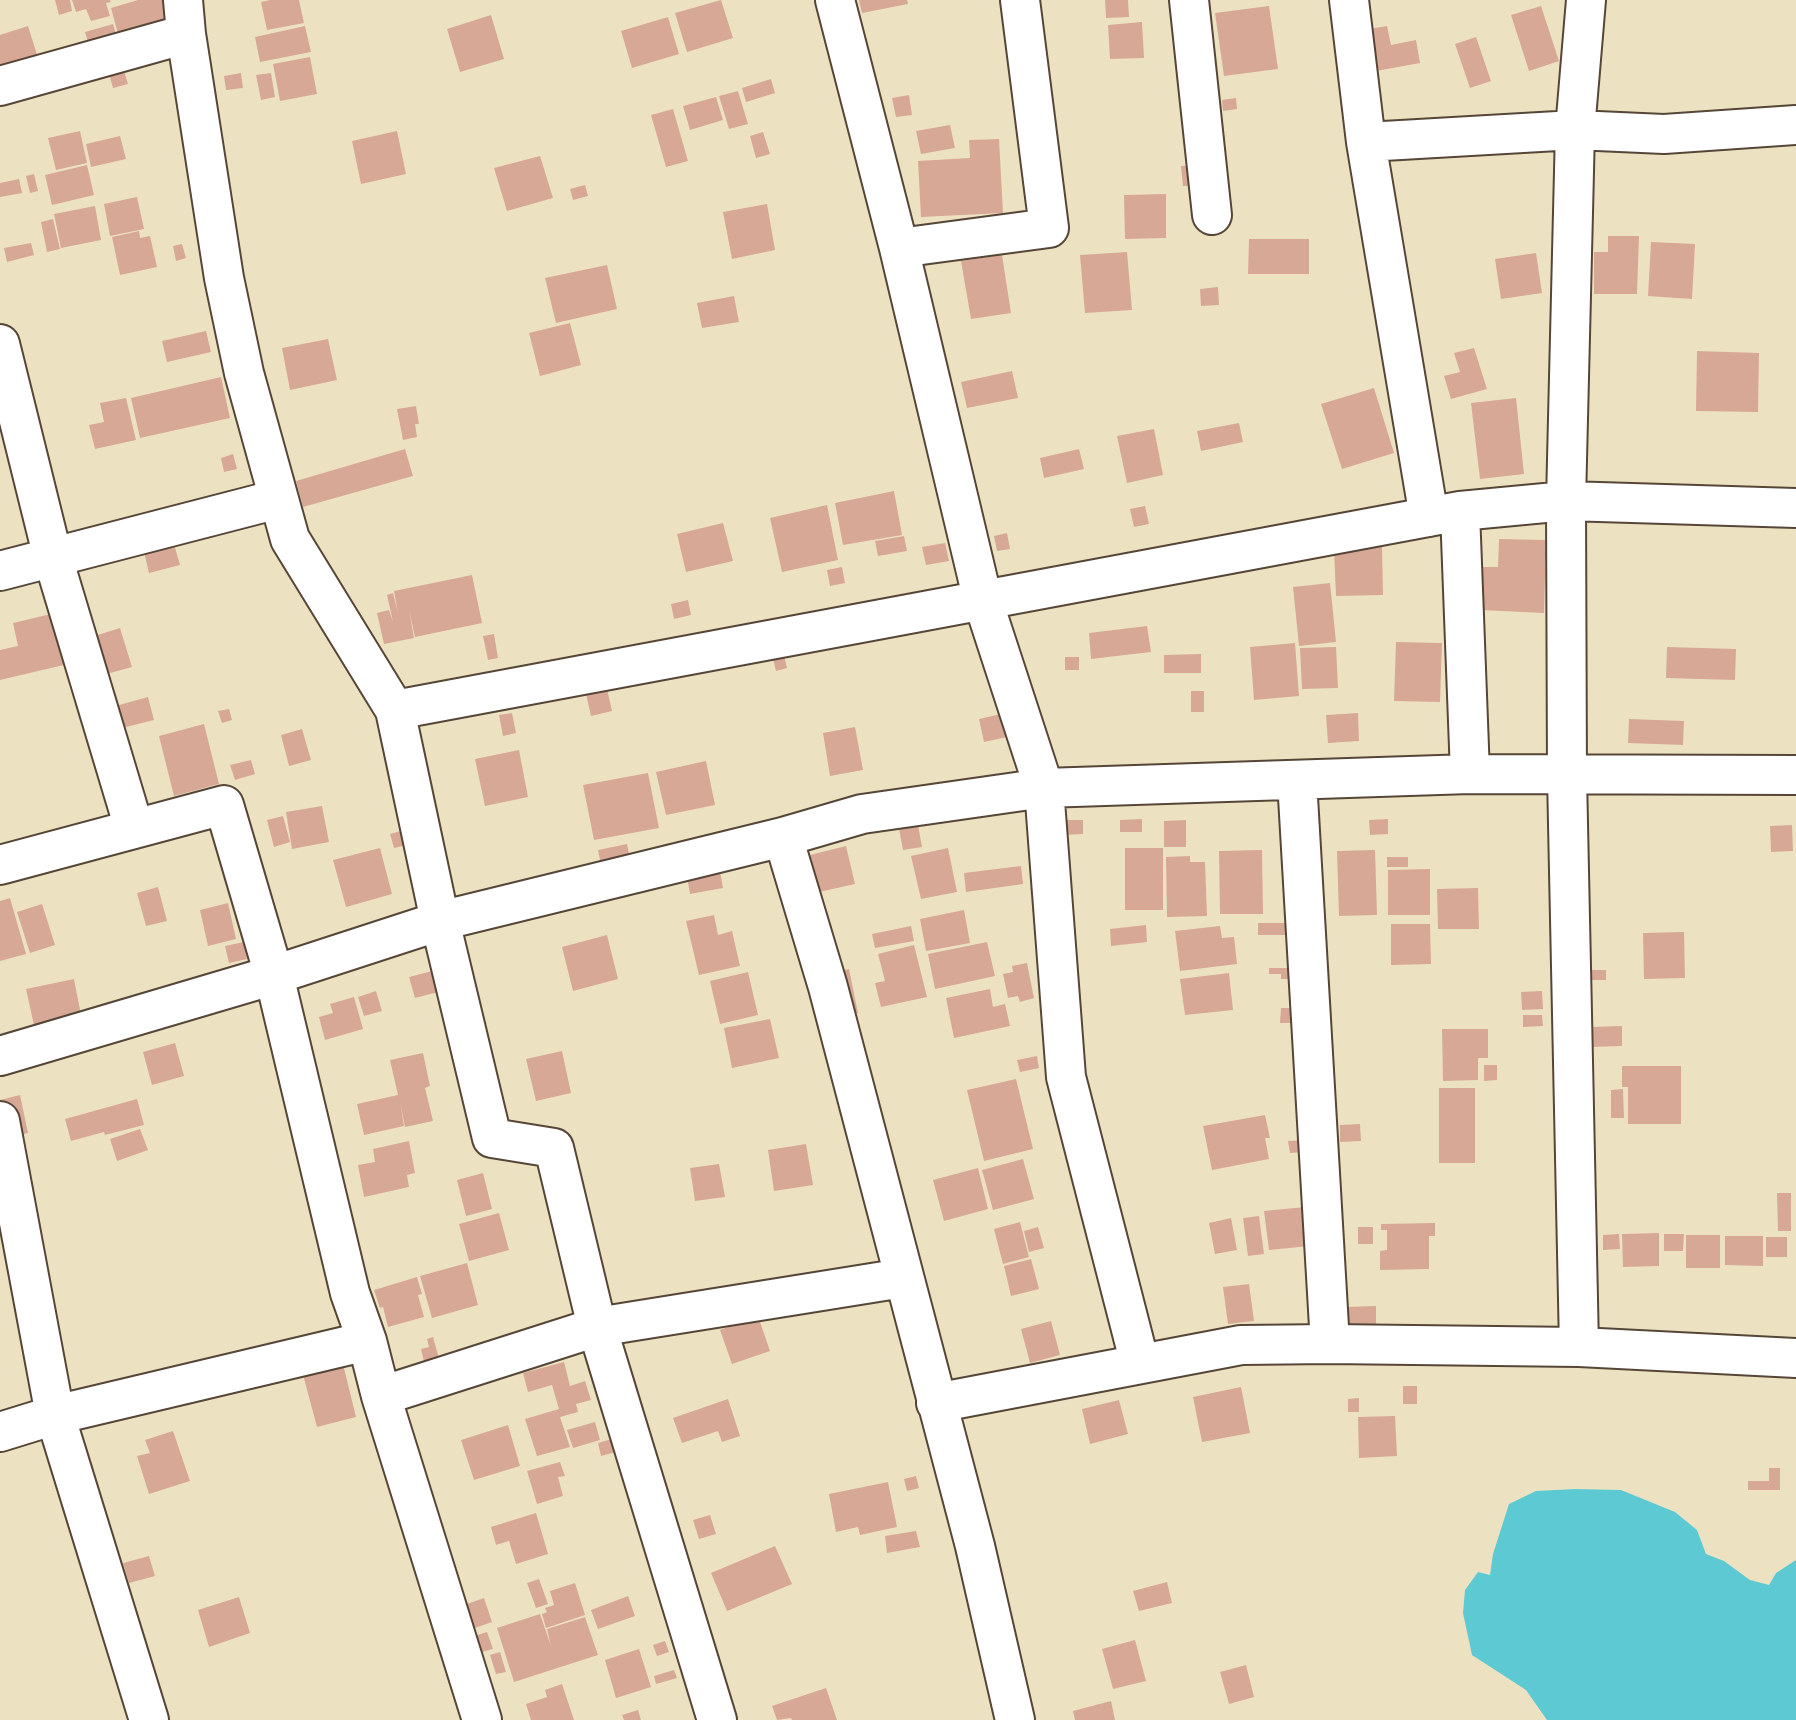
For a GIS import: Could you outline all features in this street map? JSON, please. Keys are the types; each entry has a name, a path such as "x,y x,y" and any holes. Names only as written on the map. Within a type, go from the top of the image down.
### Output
{"street":[{"path":"835,0 899,248 983,601 1044,788 1066,1077 1140,1364"},
{"path":"899,248 1049,228 1020,0"},
{"path":"1189,0 1212,215"},
{"path":"1349,0 1366,142 1445,514 1469,774"},
{"path":"1579,1347 1567,776 1566,501 1575,130 1586,0"},
{"path":"0,86 185,17 224,278 244,373 290,539 395,710 440,921 492,1138 554,1148 597,1327 717,1720"},
{"path":"1366,142 1575,130 1664,134 1796,125"},
{"path":"0,344 53,558 134,828"},
{"path":"0,571 278,499"},
{"path":"395,710 1445,514 1566,501 1796,508"},
{"path":"0,1056 274,975 440,921 783,837 862,814 1044,788 1469,774 1796,775"},
{"path":"1297,780 1330,1344"},
{"path":"0,865 224,805 274,975 349,1293 367,1341 381,1396 482,1720"},
{"path":"783,837 828,987 975,1546 1015,1720"},
{"path":"0,1121 55,1416 149,1720"},
{"path":"381,1396 597,1327 903,1279"},
{"path":"0,1432 55,1416 367,1341"},
{"path":"936,1403 1241,1345 1579,1347 1796,1358"}],"water":[{"path":"1621,1490 1675,1512 1697,1530 1706,1554 1724,1561 1750,1580 1769,1585 1776,1573 1796,1560 1796,1720 1547,1720 1526,1690 1472,1655 1463,1613 1465,1590 1478,1572 1490,1575 1493,1554 1509,1504 1536,1491"}],"building":[{"path":"55,0 70,0 72,11 59,15"},
{"path":"72,0 110,0 111,2 106,3 110,16 91,21 86,9 76,12"},
{"path":"138,0 163,0 169,20 118,34 111,8"},
{"path":"299,0 304,23 267,30 261,2"},
{"path":"721,0 733,38 687,52 675,13"},
{"path":"859,0 907,0 908,4 862,13"},
{"path":"1105,0 1128,0 1129,17 1106,18"},
{"path":"1269,6 1278,69 1224,76 1215,13"},
{"path":"1541,6 1559,61 1529,71 1511,15"},
{"path":"491,15 504,59 460,72 447,29"},
{"path":"668,17 679,54 632,68 621,31"},
{"path":"1142,22 1144,58 1110,59 1108,25"},
{"path":"113,24 118,41 90,49 85,32"},
{"path":"28,26 39,61 0,73 0,35"},
{"path":"305,26 311,52 260,62 255,37"},
{"path":"1387,26 1391,45 1416,40 1420,63 1376,71 1369,29"},
{"path":"1476,37 1491,81 1470,88 1455,44"},
{"path":"310,57 317,94 280,101 273,64"},
{"path":"123,68 128,84 113,88 109,73"},
{"path":"241,73 243,88 226,90 224,76"},
{"path":"271,73 275,97 261,100 256,75"},
{"path":"771,79 775,93 746,102 742,88"},
{"path":"738,91 748,124 729,129 719,96"},
{"path":"909,95 912,115 896,117 892,98"},
{"path":"716,97 723,120 690,130 683,106"},
{"path":"1236,98 1237,109 1223,111 1222,100"},
{"path":"673,109 688,161 666,167 651,115"},
{"path":"950,125 955,148 921,154 916,131"},
{"path":"80,131 87,163 56,170 48,138"},
{"path":"397,131 406,174 361,184 352,141"},
{"path":"763,132 770,154 756,158 750,136"},
{"path":"120,136 126,159 91,167 86,144"},
{"path":"999,139 1003,213 921,217 918,161 970,158 969,140"},
{"path":"540,156 553,198 507,211 494,168"},
{"path":"87,165 94,195 52,205 45,175"},
{"path":"1200,165 1202,185 1183,186 1181,166"},
{"path":"34,174 38,191 30,193 26,176"},
{"path":"19,179 22,193 0,197 0,183"},
{"path":"585,185 588,196 573,200 570,189"},
{"path":"1166,194 1166,238 1125,239 1124,195"},
{"path":"137,197 144,229 110,236 104,204"},
{"path":"767,204 775,250 732,259 723,212"},
{"path":"95,206 101,240 61,248 54,214"},
{"path":"53,219 60,249 47,252 41,222"},
{"path":"139,231 140,238 150,236 157,267 120,275 112,237"},
{"path":"1608,236 1639,236 1637,294 1594,294 1594,252 1608,252"},
{"path":"1249,239 1309,239 1309,274 1248,274"},
{"path":"1651,242 1695,244 1692,299 1648,296"},
{"path":"31,243 34,255 7,262 4,248"},
{"path":"182,244 186,258 176,261 173,246"},
{"path":"1127,252 1132,310 1085,313 1080,255"},
{"path":"1536,253 1542,293 1501,299 1495,259"},
{"path":"1002,255 1011,313 971,319 961,261"},
{"path":"607,265 617,309 556,323 545,278"},
{"path":"1218,287 1219,305 1201,306 1200,289"},
{"path":"734,296 739,322 702,328 697,303"},
{"path":"570,323 581,365 540,376 529,333"},
{"path":"206,331 211,352 167,362 162,341"},
{"path":"328,339 337,380 290,390 282,348"},
{"path":"1474,348 1487,389 1451,399 1444,376 1460,372 1454,353"},
{"path":"1697,351 1759,353 1758,412 1696,411"},
{"path":"1012,371 1018,398 967,408 961,382"},
{"path":"221,377 230,418 140,438 131,398"},
{"path":"1374,388 1394,453 1342,469 1321,404"},
{"path":"126,398 136,440 95,449 89,425 104,422 100,403"},
{"path":"1516,398 1524,474 1480,479 1471,403"},
{"path":"416,406 419,424 415,424 417,437 403,440 397,409"},
{"path":"1239,423 1243,442 1201,451 1197,431"},
{"path":"1154,429 1163,475 1127,483 1117,436"},
{"path":"405,449 413,476 303,507 296,481"},
{"path":"1079,449 1084,469 1044,478 1040,458"},
{"path":"233,454 237,469 224,472 221,458"},
{"path":"894,491 902,535 843,545 835,503"},
{"path":"827,505 838,560 782,572 770,518"},
{"path":"1145,506 1149,524 1134,527 1130,509"},
{"path":"723,523 733,561 686,572 677,534"},
{"path":"1007,533 1010,549 997,551 994,536"},
{"path":"904,536 907,551 878,556 875,541"},
{"path":"1499,539 1546,540 1544,613 1481,610 1483,567 1498,567"},
{"path":"945,543 949,561 926,565 922,547"},
{"path":"174,544 180,565 149,573 144,552"},
{"path":"1382,547 1383,595 1336,596 1334,549"},
{"path":"842,567 845,583 830,586 827,570"},
{"path":"472,575 482,623 415,637 409,610 414,638 384,644 377,613 389,610 393,622 387,595 393,593 398,613 394,591"},
{"path":"1330,583 1336,642 1299,646 1293,587"},
{"path":"688,600 691,615 674,619 671,604"},
{"path":"55,613 68,664 0,680 0,650 18,646 13,623"},
{"path":"1147,626 1151,652 1091,659 1089,633"},
{"path":"120,628 132,667 103,675 91,637"},
{"path":"494,634 498,658 488,660 483,636"},
{"path":"1396,642 1442,643 1440,702 1394,701"},
{"path":"1295,643 1299,696 1254,700 1250,647"},
{"path":"1336,647 1338,688 1302,689 1300,648"},
{"path":"1667,647 1736,649 1735,680 1666,678"},
{"path":"783,651 787,668 776,671 772,654"},
{"path":"1201,654 1201,673 1164,673 1164,655"},
{"path":"1065,657 1079,657 1079,670 1065,670"},
{"path":"607,689 612,711 591,716 586,694"},
{"path":"1191,691 1204,691 1204,712 1191,712"},
{"path":"148,697 154,720 118,729 112,707"},
{"path":"229,709 232,720 222,723 218,711"},
{"path":"512,713 516,733 503,736 499,715"},
{"path":"1358,713 1359,741 1328,743 1326,715"},
{"path":"1001,714 1007,737 984,742 979,719"},
{"path":"1629,719 1684,721 1683,745 1628,743"},
{"path":"204,724 219,784 174,796 159,736"},
{"path":"855,727 863,770 830,776 823,733"},
{"path":"302,729 311,760 289,766 281,735"},
{"path":"519,750 528,797 485,806 475,759"},
{"path":"251,760 255,774 235,780 230,765"},
{"path":"706,761 715,805 666,815 656,772"},
{"path":"648,773 659,828 594,840 583,785"},
{"path":"322,806 329,842 292,849 286,812"},
{"path":"283,816 290,842 274,847 267,820"},
{"path":"1142,819 1142,832 1120,832 1120,820"},
{"path":"1388,819 1388,834 1370,835 1369,820"},
{"path":"1062,820 1083,820 1083,834 1063,835"},
{"path":"1186,820 1186,847 1164,847 1164,821"},
{"path":"918,825 922,847 903,850 899,829"},
{"path":"1792,825 1793,851 1771,852 1770,826"},
{"path":"408,829 412,844 394,848 390,834"},
{"path":"627,844 631,864 602,870 598,850"},
{"path":"846,846 855,884 819,892 810,855"},
{"path":"380,848 392,894 346,907 333,860"},
{"path":"948,848 957,892 921,899 911,856"},
{"path":"1125,848 1163,848 1163,910 1125,910"},
{"path":"1262,850 1263,914 1220,914 1219,851"},
{"path":"1375,850 1377,915 1339,916 1337,851"},
{"path":"1190,856 1190,862 1205,862 1207,916 1167,917 1166,857"},
{"path":"1387,857 1408,857 1408,867 1387,867"},
{"path":"1021,866 1023,884 966,892 964,873"},
{"path":"1430,869 1430,915 1388,915 1388,870"},
{"path":"720,871 723,888 690,894 687,877"},
{"path":"158,887 167,921 146,926 137,893"},
{"path":"1478,888 1479,929 1438,929 1437,889"},
{"path":"10,898 26,954 0,961 0,901"},
{"path":"228,903 236,939 208,946 200,910"},
{"path":"42,904 55,945 30,953 17,912"},
{"path":"964,910 970,943 926,951 920,919"},
{"path":"714,915 718,935 732,931 740,966 699,975 686,921"},
{"path":"1258,923 1290,923 1290,935 1258,935"},
{"path":"1391,924 1430,924 1431,964 1391,965"},
{"path":"1146,925 1147,942 1111,946 1110,929"},
{"path":"911,926 914,941 875,948 872,934"},
{"path":"1220,926 1222,938 1234,937 1237,964 1180,971 1175,931"},
{"path":"1684,932 1685,978 1644,979 1643,933"},
{"path":"607,935 618,979 573,991 562,947"},
{"path":"244,942 247,959 229,963 225,946"},
{"path":"987,942 995,976 935,989 928,954"},
{"path":"914,945 927,997 881,1007 875,983 885,981 878,954"},
{"path":"1027,963 1034,998 1020,1002 1018,996 1008,998 1003,974 1013,972 1012,966"},
{"path":"1269,968 1298,968 1298,979 1281,979 1281,974 1269,974"},
{"path":"440,969 446,990 415,998 409,977"},
{"path":"849,969 858,1013 840,1016 831,973"},
{"path":"1589,970 1606,970 1606,980 1589,980"},
{"path":"748,972 758,1015 720,1024 710,981"},
{"path":"1229,973 1233,1010 1185,1015 1180,979"},
{"path":"74,979 82,1020 35,1030 26,989"},
{"path":"990,989 993,1007 1005,1004 1010,1026 954,1038 946,998"},
{"path":"376,991 382,1011 364,1016 358,997"},
{"path":"1542,991 1543,1009 1522,1010 1521,992"},
{"path":"354,997 363,1029 325,1040 319,1017 333,1013 330,1004"},
{"path":"1281,1008 1296,1008 1296,1023 1280,1023"},
{"path":"1523,1015 1542,1015 1543,1026 1523,1027"},
{"path":"770,1019 779,1058 732,1068 724,1028"},
{"path":"1622,1026 1622,1046 1591,1047 1590,1027"},
{"path":"1442,1029 1488,1029 1488,1058 1478,1058 1478,1080 1443,1081"},
{"path":"175,1043 184,1076 152,1085 143,1052"},
{"path":"562,1051 571,1093 536,1101 526,1059"},
{"path":"423,1053 430,1086 425,1088 433,1121 405,1127 400,1102 404,1126 364,1135 357,1104 398,1095 390,1060"},
{"path":"1037,1056 1039,1068 1020,1072 1017,1060"},
{"path":"1484,1065 1497,1065 1497,1080 1484,1081"},
{"path":"1622,1066 1681,1066 1681,1124 1628,1124 1628,1087 1622,1087"},
{"path":"1016,1079 1033,1149 984,1161 967,1090"},
{"path":"1439,1088 1475,1088 1475,1163 1439,1163"},
{"path":"1623,1089 1624,1118 1611,1118 1611,1090"},
{"path":"20,1095 28,1133 7,1138 0,1100"},
{"path":"137,1099 144,1125 71,1141 65,1119"},
{"path":"1265,1115 1270,1138 1265,1138 1269,1159 1212,1170 1203,1126"},
{"path":"1360,1124 1361,1141 1340,1142 1340,1125"},
{"path":"140,1129 148,1150 117,1161 110,1139"},
{"path":"1304,1140 1305,1152 1290,1153 1288,1141"},
{"path":"409,1141 415,1173 407,1175 409,1187 364,1197 358,1165 375,1162 373,1149"},
{"path":"806,1144 813,1185 774,1191 768,1150"},
{"path":"1023,1159 1034,1199 993,1210 982,1170"},
{"path":"719,1164 725,1197 695,1201 690,1168"},
{"path":"978,1168 988,1209 944,1221 933,1180"},
{"path":"483,1173 492,1209 466,1216 457,1180"},
{"path":"1777,1193 1791,1193 1791,1231 1778,1231"},
{"path":"1305,1207 1309,1246 1269,1250 1264,1211"},
{"path":"499,1213 509,1250 469,1261 459,1224"},
{"path":"1259,1216 1264,1254 1248,1256 1243,1218"},
{"path":"1231,1218 1237,1250 1215,1254 1209,1223"},
{"path":"1020,1222 1029,1257 1003,1264 994,1229"},
{"path":"1435,1223 1435,1236 1429,1236 1429,1269 1380,1270 1380,1251 1387,1250 1387,1230 1381,1230 1381,1224"},
{"path":"1038,1227 1044,1248 1029,1252 1024,1231"},
{"path":"1358,1227 1373,1227 1373,1244 1358,1244"},
{"path":"1659,1233 1659,1266 1623,1267 1622,1234"},
{"path":"1619,1234 1620,1249 1603,1250 1603,1235"},
{"path":"1664,1234 1684,1234 1683,1251 1664,1251"},
{"path":"1686,1235 1720,1235 1720,1268 1686,1268"},
{"path":"1725,1236 1763,1236 1763,1266 1725,1265"},
{"path":"1766,1237 1787,1237 1787,1257 1766,1257"},
{"path":"1031,1259 1039,1289 1011,1296 1004,1266"},
{"path":"467,1263 478,1305 432,1318 420,1276"},
{"path":"417,1277 422,1294 418,1295 424,1317 388,1327 383,1307 380,1308 374,1290"},
{"path":"1249,1284 1254,1321 1228,1324 1223,1287"},
{"path":"1376,1306 1376,1327 1344,1328 1344,1307"},
{"path":"758,1316 770,1351 732,1364 720,1330"},
{"path":"1051,1321 1060,1355 1030,1363 1021,1329"},
{"path":"433,1337 440,1362 425,1366 421,1349 429,1347 427,1339"},
{"path":"342,1360 356,1417 317,1427 302,1371"},
{"path":"564,1362 570,1386 585,1381 591,1400 576,1404 578,1412 560,1417 570,1447 537,1456 525,1419 559,1409 552,1385 528,1392 523,1373"},
{"path":"1403,1386 1417,1386 1417,1404 1403,1404"},
{"path":"1241,1387 1250,1433 1202,1442 1193,1397"},
{"path":"1359,1398 1359,1412 1348,1412 1348,1399"},
{"path":"728,1399 740,1436 722,1442 718,1431 682,1443 673,1418"},
{"path":"1119,1400 1128,1434 1090,1444 1082,1409"},
{"path":"1395,1416 1397,1456 1359,1458 1358,1417"},
{"path":"595,1422 600,1440 573,1448 567,1430"},
{"path":"508,1425 520,1466 474,1480 461,1440"},
{"path":"173,1431 190,1481 149,1494 137,1456 150,1453 145,1440"},
{"path":"612,1439 616,1452 601,1456 598,1443"},
{"path":"560,1462 565,1476 558,1477 563,1496 537,1504 527,1471"},
{"path":"1769,1468 1780,1468 1780,1490 1748,1490 1748,1481 1769,1481"},
{"path":"916,1476 919,1488 907,1491 904,1479"},
{"path":"888,1482 897,1527 860,1535 858,1527 836,1532 829,1494"},
{"path":"536,1513 548,1554 516,1564 509,1541 496,1545 491,1527"},
{"path":"710,1515 716,1534 699,1539 693,1520"},
{"path":"916,1531 920,1547 887,1553 885,1536"},
{"path":"775,1546 792,1584 727,1611 711,1573"},
{"path":"149,1556 155,1576 129,1583 123,1563"},
{"path":"539,1579 548,1604 536,1608 527,1583"},
{"path":"1167,1582 1172,1603 1139,1611 1133,1591"},
{"path":"575,1583 585,1615 546,1628 542,1614 547,1612 545,1608 554,1605 550,1591"},
{"path":"628,1596 635,1616 598,1629 591,1610"},
{"path":"239,1597 250,1633 209,1647 198,1610"},
{"path":"484,1598 492,1622 472,1629 464,1605"},
{"path":"540,1614 551,1646 547,1629 585,1617 598,1655 514,1682 497,1628"},
{"path":"487,1632 493,1649 478,1653 474,1636"},
{"path":"1135,1640 1146,1681 1113,1689 1102,1649"},
{"path":"665,1641 669,1652 657,1656 653,1645"},
{"path":"639,1649 651,1687 616,1698 605,1660"},
{"path":"500,1652 506,1672 496,1674 490,1655"},
{"path":"1246,1665 1254,1697 1229,1704 1220,1672"},
{"path":"674,1670 677,1678 656,1684 654,1676"},
{"path":"562,1684 574,1720 531,1720 526,1704 547,1697 545,1690"},
{"path":"826,1688 837,1720 777,1720 772,1706"},
{"path":"1111,1701 1115,1720 1075,1720 1073,1711"},
{"path":"638,1710 641,1720 624,1720 622,1715"}]}
